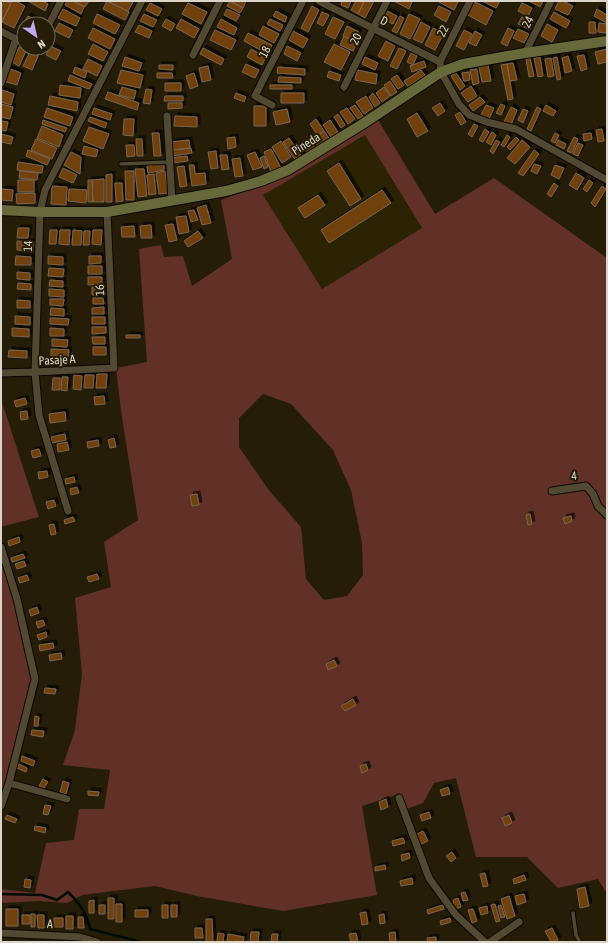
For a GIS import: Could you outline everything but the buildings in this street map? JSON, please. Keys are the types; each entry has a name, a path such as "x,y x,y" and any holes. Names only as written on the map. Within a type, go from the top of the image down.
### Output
{"street":[{"path":"53,16 61,1"},
{"name":"14","path":"68,511 39,415 35,372 40,212 45,190 142,1"},
{"path":"193,55 220,1"},
{"name":"18","path":"272,105 255,96 303,1"},
{"name":"D","path":"319,1 440,62"},
{"name":"20","path":"344,87 387,1"},
{"name":"22","path":"440,62 470,1"},
{"name":"24","path":"525,53 551,1"},
{"path":"1,31 16,38 1,83"},
{"name":"Pineda","path":"1,210 40,212 107,212 226,191 262,181 288,170 361,125 441,72 463,64 607,41"},
{"path":"440,62 441,72 459,104 469,115 487,122 516,129 607,180"},
{"path":"167,116 172,201"},
{"path":"598,174 607,172"},
{"name":"16","path":"107,212 114,368"},
{"name":"Pasaje A","path":"1,373 114,368"},
{"name":"4","path":"552,491 586,486 593,494 598,506 607,515"},
{"path":"1,547 17,599 35,679 9,783 1,806"},
{"path":"9,783 67,799"},
{"path":"399,798 429,878 456,915 484,942"},
{"path":"490,942 519,922"},
{"name":"A","path":"1,933 81,939 97,942"}],"lane":[{"path":"121,164 170,162"},
{"path":"573,913 576,935 580,942"}],"shaded area":[{"path":"378,120 435,214 494,178 607,258 607,894 598,879 558,888 527,857 476,857 456,778 434,783 423,803 407,809 399,794 362,806 377,895 283,911 197,896 155,886 82,895 67,903 40,901 1,903 1,889 35,893 46,843 74,840 79,809 104,809 110,770 63,765 75,730 82,674 75,598 111,587 104,542 138,520 123,425 116,368 147,362 139,249 161,245 164,257 183,256 192,286 232,259 221,200 289,175","holes":["365,135 422,228 322,289 263,195","263,394 291,404 333,450 351,490 362,543 363,575 347,596 324,600 306,579 301,527 268,489 239,447 239,418"]},
{"path":"365,135 422,228 322,289 263,194"},
{"path":"1,399 39,517 1,527"},
{"path":"1,554 34,677 1,804"}],"waterway":[{"path":"1,894 42,895 57,900 68,892 82,909 87,918 90,929 141,942"}]}
